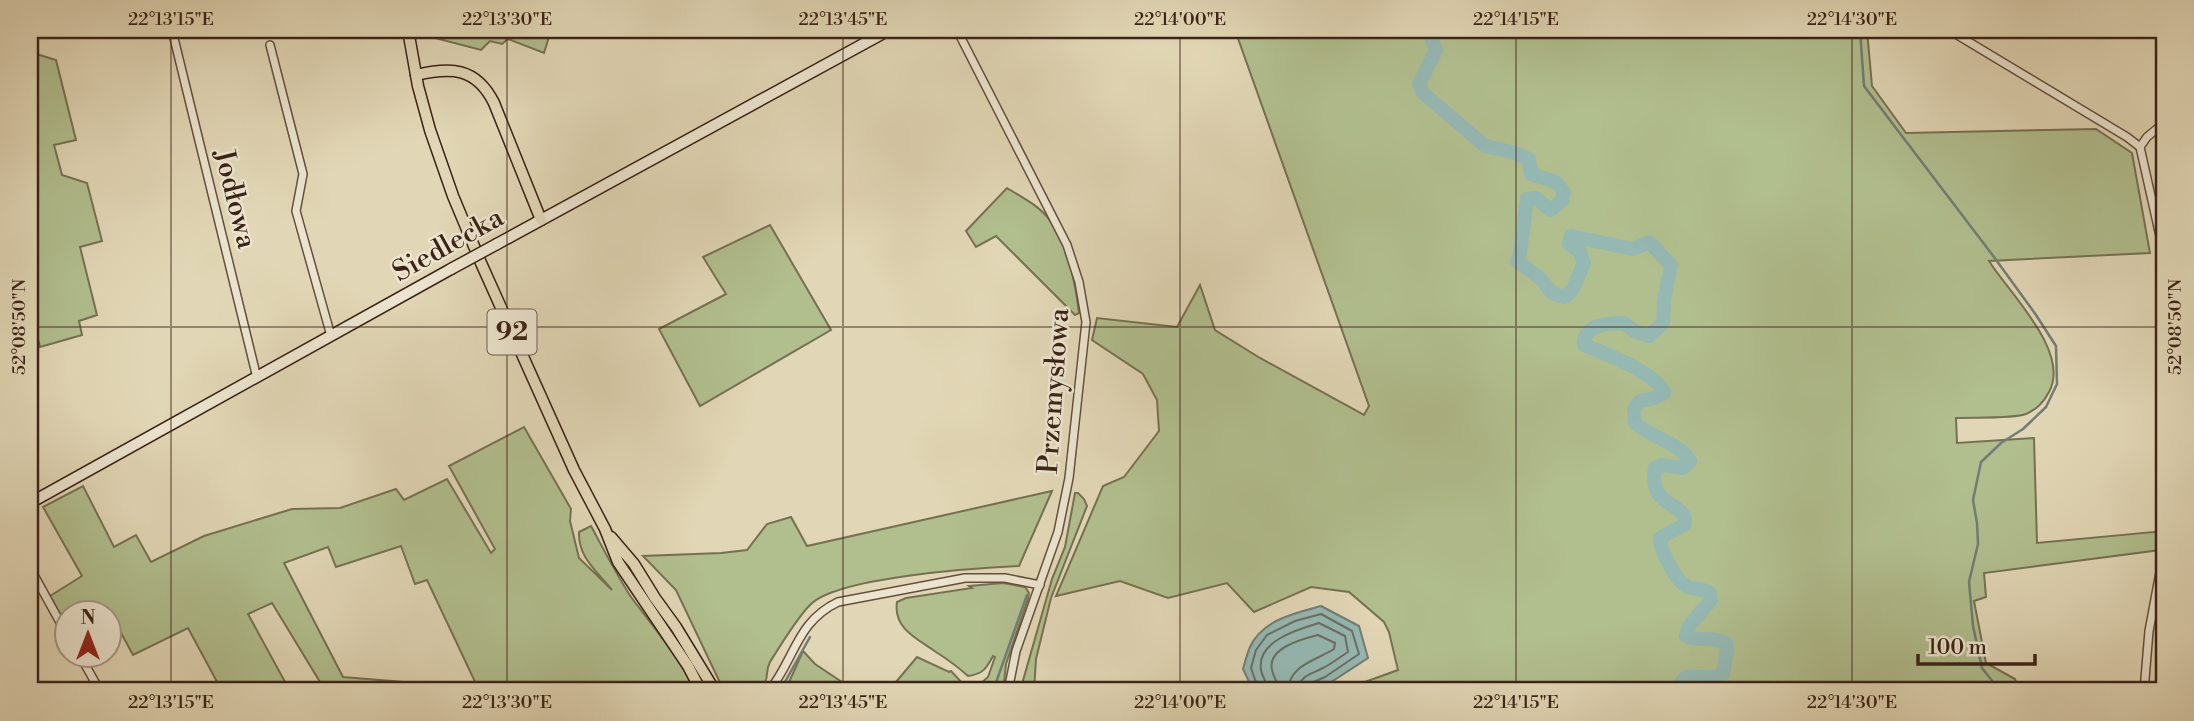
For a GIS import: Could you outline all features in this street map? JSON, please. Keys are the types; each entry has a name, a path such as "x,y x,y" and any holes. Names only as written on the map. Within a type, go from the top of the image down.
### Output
{"main road":[{"name":"92","path":"408,30 416,75 435,148 466,227 618,562 688,666 701,691"},
{"name":"Siedlecka","path":"30,503 889,30"},
{"path":"416,75 435,71 462,72 475,78 485,88 541,220"},
{"name":"92","path":"605,529 634,564 695,655 715,691"}],"street":[{"name":"Jodłowa","path":"172,30 257,378"},
{"name":"Przemysłowa","path":"957,30 1068,246 1079,282 1086,322 1069,478 1058,532 1016,651 1008,691"},
{"path":"1949,30 2140,147 2164,254"},
{"path":"270,45 303,174 296,211 331,336"},
{"path":"2140,147 2147,137 2164,123"},
{"path":"2144,691 2149,631 2164,551"},
{"path":"30,568 52,608"},
{"path":"769,691 810,622 822,610 838,602 965,578 1005,578 1040,585"},
{"path":"87,668 100,691"}],"green space":[{"path":"429,30 551,30 544,53 508,39 502,44 490,41 481,50 431,37"},
{"path":"1235,30 1867,30 1872,86 1906,133 2096,129 2132,153 2150,253 1989,261 2035,323 2052,359 2054,376 2044,399 2037,408 2026,414 1956,418 1957,443 2034,438 2037,543 2164,531 2160,550 1984,573 1986,597 1974,601 1986,663 2015,679 2018,691 1689,691 1683,685 1686,681 1721,678 1730,661 1731,648 1724,638 1715,634 1690,634 1716,597 1691,618 1684,636 1689,642 1721,645 1723,656 1720,667 1716,674 1695,672 1682,675 1675,683 1675,691 1340,691 1398,670 1384,622 1349,592 1311,587 1254,612 1227,583 1168,598 1120,581 1056,596 1103,486 1124,477 1159,431 1157,400 1143,374 1092,340 1097,318 1177,327 1200,285 1215,330 1364,415 1369,406"},
{"path":"30,52 56,60 76,140 54,145 62,175 87,183 102,241 80,247 97,315 79,321 82,335 40,347 30,306"},
{"path":"1007,188 1039,209 1055,228 1070,263 1079,313 1075,315 996,236 976,247 966,231"},
{"path":"770,225 831,330 700,406 659,329 726,294 703,257"},
{"path":"524,427 571,509 570,521 579,558 612,590 590,564 582,549 579,532 591,526 631,597 683,669 693,691 293,691 320,682 272,603 248,614 290,691 222,691 188,628 133,655 122,635 122,598 52,600 50,596 82,576 43,507 83,486 114,547 136,535 151,562 204,536 292,509 340,508 396,489 404,500 447,479 491,553 495,549 449,466","holes":["401,546 415,584 427,580 478,688 343,677 284,563 328,547 336,567"]},
{"path":"1052,491 1019,566 909,576 848,587 825,595 810,605 789,632 770,662 765,683 759,691 724,691 676,590 643,556 747,550 767,524 791,517 807,546"},
{"path":"1075,493 1084,499 1087,506 1051,598 1036,659 1034,691 1020,691 1052,579 1065,547"},
{"path":"1003,583 1025,587 1029,593 1028,599 1006,664 1003,691 978,691 979,685 988,677 995,657 993,656 981,672 968,676 908,632 899,619 897,602 906,598 972,588 969,586"},
{"path":"803,651 815,664 851,688 896,682 917,657 951,671 967,691 785,691"}],"water":[{"path":"1321,606 1359,626 1368,658 1328,684 1305,691 1253,690 1243,669 1255,638 1262,630 1280,619"}],"waterway":[{"path":"1422,30 1430,36 1436,50 1419,84 1423,93 1485,146 1529,159 1531,174 1556,182 1564,192 1562,201 1550,210 1536,198 1527,199 1517,261 1540,278 1552,293 1565,297 1573,289 1584,263 1580,252 1569,244 1571,236 1633,249 1649,242 1671,265 1664,300 1663,323 1649,336 1634,331 1624,323 1604,324 1588,333 1584,345 1641,371 1659,386 1664,393 1640,401 1634,409 1635,423 1679,449 1690,461 1683,468 1661,465 1655,468 1654,481 1657,491 1680,511 1685,524 1660,538 1669,565 1683,584 1710,593 1711,600 1689,626 1686,636 1721,641 1726,643 1727,650 1723,674 1715,677 1686,677 1680,684 1680,691"},
{"path":"1860,30 1864,86 1994,257 2056,346 2057,384 2046,407 1981,462 1973,500 1978,544 1969,582 1973,626 1982,668 2000,691"},
{"path":"993,691 1027,595"},
{"path":"780,691 810,637"}]}
